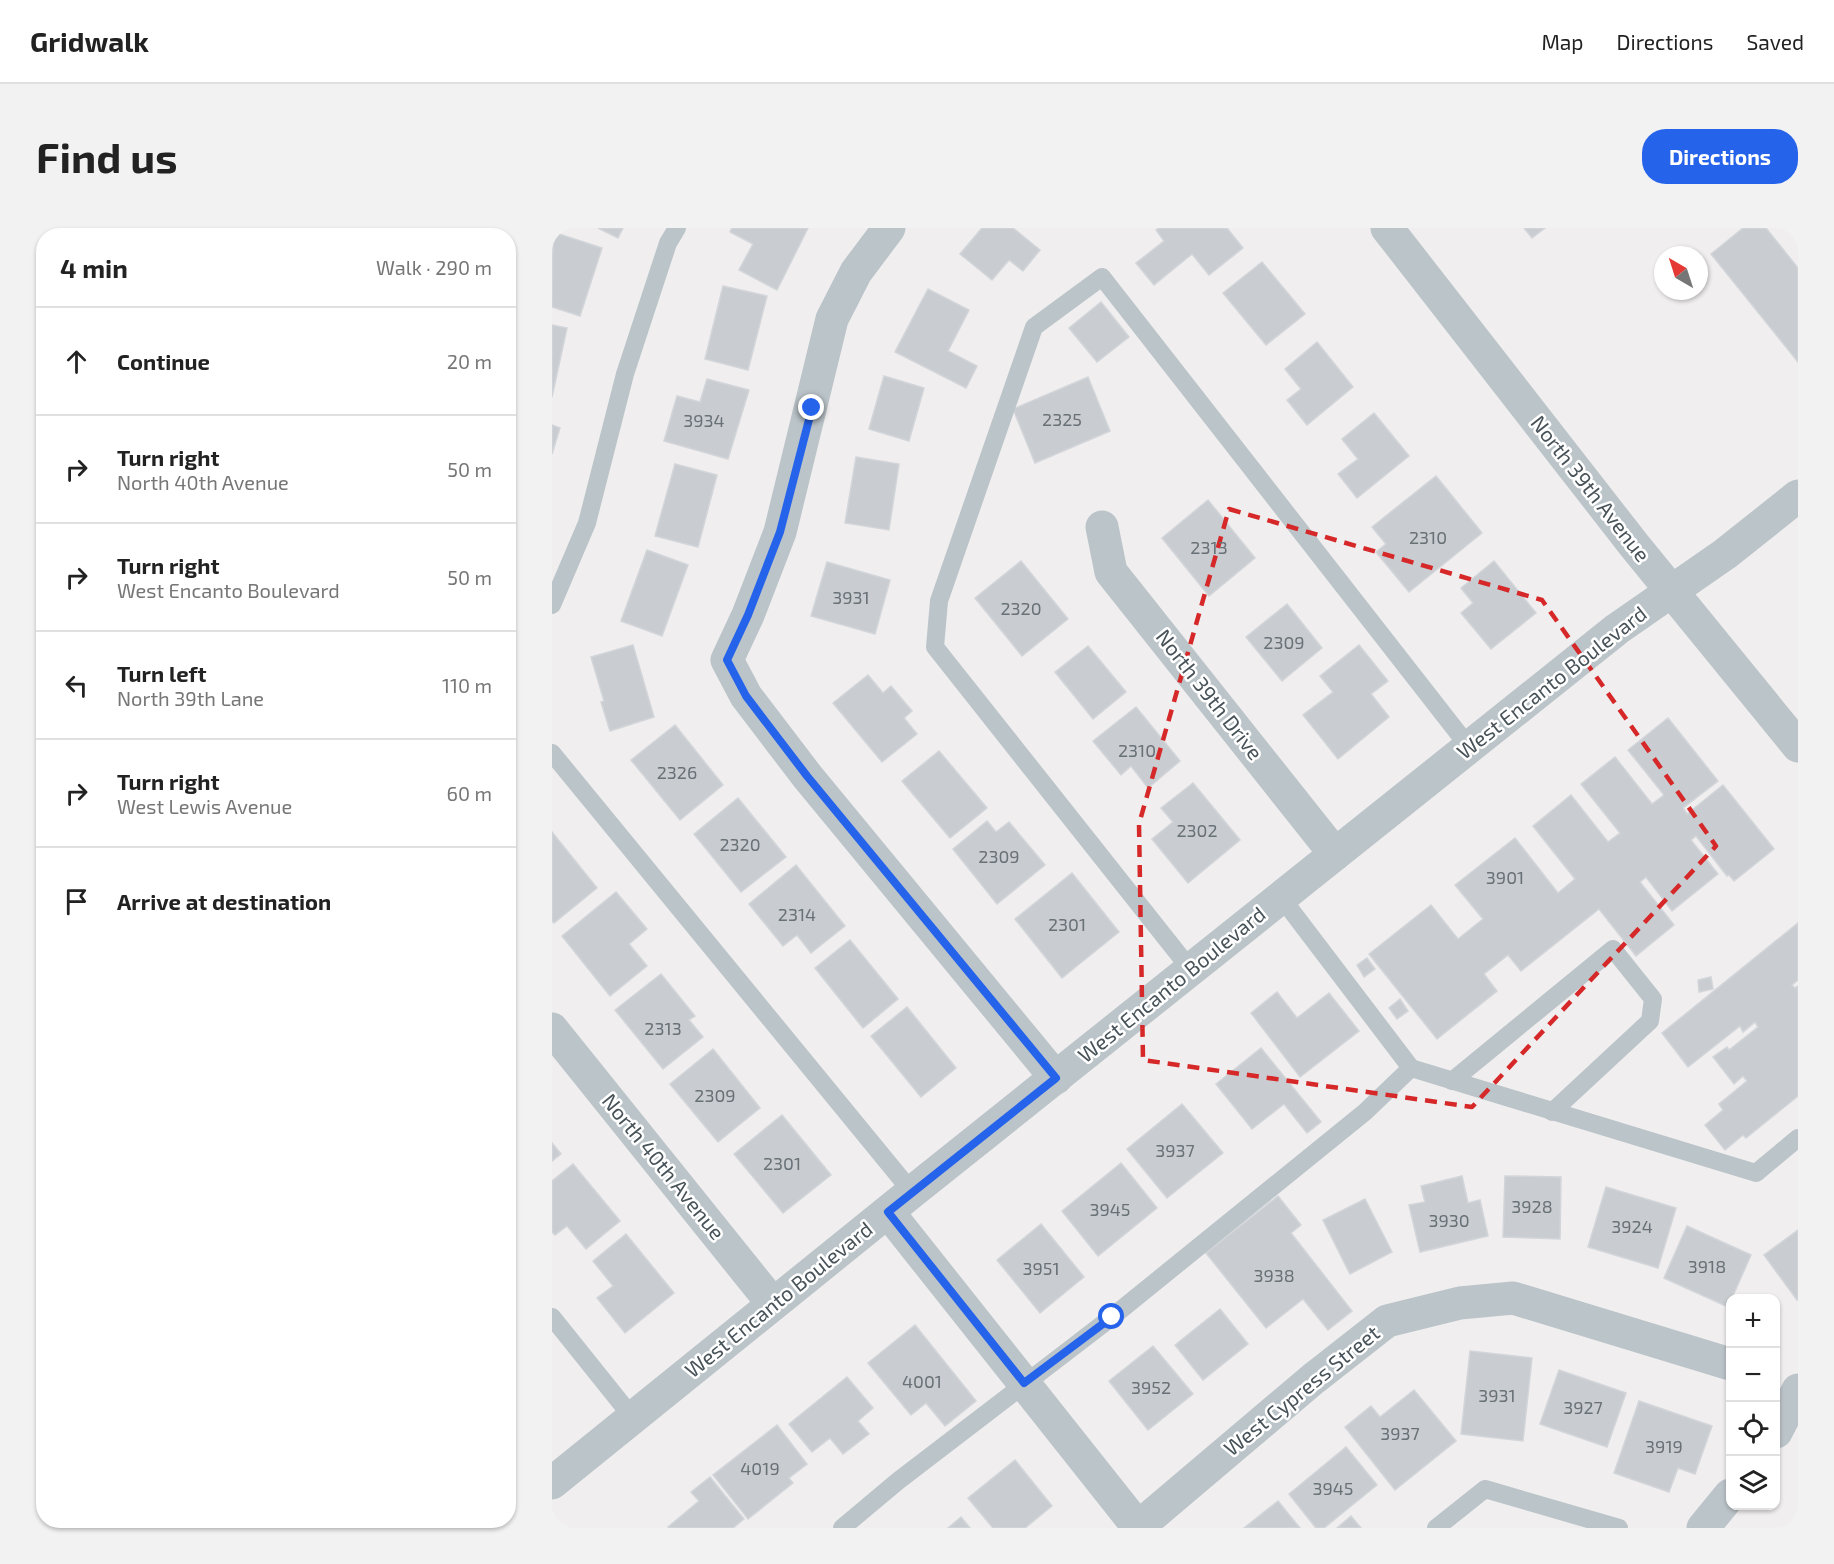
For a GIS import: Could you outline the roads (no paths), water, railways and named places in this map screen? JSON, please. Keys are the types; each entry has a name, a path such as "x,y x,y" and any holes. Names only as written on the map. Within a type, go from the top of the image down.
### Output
{"street":[{"path":"889,228 856,272 832,319 780,532 748,615 727,660 746,696 807,776 1056,1078"},
{"name":"North 39th Avenue","path":"1387,228 1672,591 1798,746"},
{"name":"West Encanto Boulevard","path":"552,1483 1617,629 1725,554 1798,496"},
{"name":"North 39th Drive","path":"1102,527 1111,572 1335,854"},
{"name":"North 40th Avenue","path":"552,1029 773,1304"},
{"path":"900,1202 1024,1383 1138,1528"},
{"name":"West Cypress Street","path":"1138,1528 1313,1379 1387,1321 1460,1303 1513,1298 1726,1362"},
{"path":"1780,1382 1798,1389 1780,1424"},
{"path":"1702,1528 1726,1501"}],"lane":[{"path":"552,605 587,523 625,374 668,243 677,228"},
{"path":"1191,970 935,647 939,601 1034,327 1102,277 1469,747"},
{"path":"552,753 900,1202"},
{"path":"1281,897 1410,1068 1756,1173 1798,1138"},
{"path":"1452,1081 1613,949 1653,999 1650,1021 1552,1112"},
{"path":"842,1528 1024,1383 1112,1317 1356,1119 1410,1068"},
{"path":"552,1317 633,1418"},
{"path":"1436,1528 1485,1489 1619,1528"}]}
